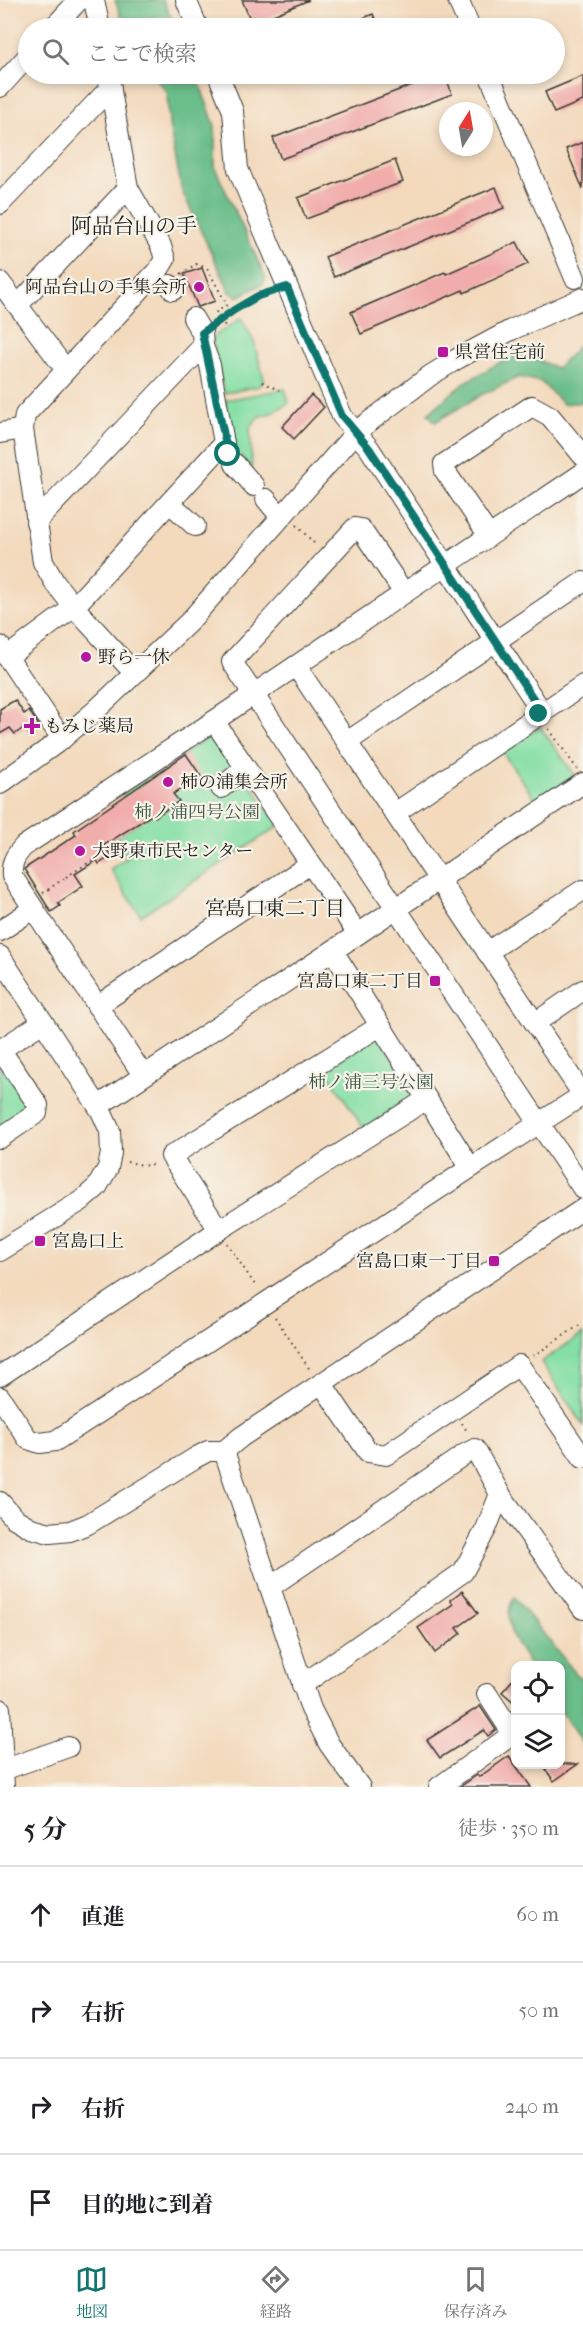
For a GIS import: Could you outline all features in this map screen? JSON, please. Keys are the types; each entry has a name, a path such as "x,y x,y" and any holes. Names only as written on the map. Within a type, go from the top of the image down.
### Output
{"street":[{"path":"62,18 79,0"},
{"path":"91,0 94,1 98,18"},
{"path":"186,0 194,18"},
{"path":"458,0 466,18"},
{"path":"0,87 18,67"},
{"path":"0,204 105,84"},
{"path":"110,84 128,188 161,246 167,281 66,370 25,415 22,429 43,562 55,583 74,607 127,665"},
{"path":"222,84 233,111 238,169 281,289 342,416 357,431 541,713"},
{"path":"493,84 575,278"},
{"path":"18,305 128,188"},
{"path":"0,282 66,370"},
{"path":"0,784 62,739 96,710 189,622 287,519 357,431 414,387 457,359 511,330 583,298"},
{"path":"207,328 210,365 229,454 260,493 287,519"},
{"path":"36,522 207,328"},
{"path":"489,536 445,471 444,464 532,406 550,416 583,456"},
{"path":"0,433 22,429"},
{"path":"62,739 3,652 74,607 170,503 229,454"},
{"path":"143,1075 97,1006 38,901 12,876 11,865 15,856 24,846 583,473"},
{"path":"170,503 195,526"},
{"path":"404,593 361,529 355,528 232,662 583,1189"},
{"path":"347,742 583,582"},
{"path":"0,1397 28,1439 40,1443 55,1442 267,1304 470,1167 583,1095 296,666"},
{"path":"395,813 583,686"},
{"path":"214,721 232,771 310,864 358,934"},
{"path":"98,1106 440,880 580,776"},
{"path":"97,1006 310,864"},
{"path":"487,952 583,890"},
{"path":"0,930 38,901"},
{"path":"333,951 470,1167"},
{"path":"0,956 98,1106 108,1124 111,1138 110,1160 102,1181 87,1197 0,1251"},
{"path":"535,1023 583,990"},
{"path":"0,1138 38,1113 38,1105 3,1056 42,1022"},
{"path":"219,1230 171,1156 380,1026"},
{"path":"0,1376 219,1230 427,1099"},
{"path":"0,1502 14,1518 31,1528 50,1533 70,1531 88,1524 208,1451 224,1451 318,1380 583,1209"},
{"path":"318,1380 368,1452 386,1455 519,1365 583,1458"},
{"path":"270,1587 465,1454 476,1449 500,1494 583,1609"},
{"path":"224,1451 311,1709 329,1744 360,1787"},
{"path":"302,1685 463,1572 486,1529 500,1494"},
{"path":"439,1787 513,1734 487,1694"},
{"path":"0,1709 3,1778 68,1747"}],"path":[{"path":"196,264 207,268 227,304 207,328"},
{"path":"207,328 258,296 281,289"},
{"path":"262,382 279,390"},
{"path":"287,519 328,556"},
{"path":"541,713 580,776"},
{"path":"556,748 560,745"},
{"path":"38,901 66,877 102,854"},
{"path":"128,1162 149,1166 158,1160"},
{"path":"232,1251 258,1290"},
{"path":"275,1317 318,1380"},
{"path":"519,1365 583,1323"},
{"path":"453,1410 469,1434"}],"green space":[{"path":"115,0 163,0 171,18 121,18"},
{"path":"160,84 200,84 215,126 215,168 266,278 263,284 238,297 230,292 182,191 169,125 167,91"},
{"path":"241,318 254,342 264,379 260,386 224,393 212,338"},
{"path":"583,341 583,402 563,404 541,382 519,377 481,395 435,422 428,414 462,384 518,352 557,368"},
{"path":"285,389 289,403 274,412 258,417 250,428 252,470 234,448 225,400"},
{"path":"540,727 575,775 537,802 503,753"},
{"name":"柿ノ浦四号公園","path":"216,733 279,826 141,916 110,869 127,858 115,838 141,821 122,793"},
{"name":"柿ノ浦三号公園","path":"378,1035 416,1096 364,1129 325,1069"},
{"path":"0,1061 31,1108 0,1129"},
{"path":"583,1334 583,1425 541,1362"},
{"path":"514,1597 583,1680 583,1745 565,1717 565,1661 528,1661 511,1633 510,1607"}],"building":[{"path":"242,0 309,0 266,18 250,18"},
{"path":"373,14 375,18 363,18"},
{"path":"583,76 583,101 554,113 545,92"},
{"path":"415,84 448,84 452,94 281,159 273,138"},
{"path":"583,142 583,189 566,149"},
{"path":"395,160 403,182 306,219 298,198"},
{"path":"496,187 504,208 334,277 325,257"},
{"path":"517,242 528,264 464,293 463,290 361,334 351,312 445,272 446,274"},
{"name":"阿品台山の手集会所","path":"202,268 215,301 198,307 184,274"},
{"path":"311,395 324,407 294,439 282,427"},
{"path":"15,700 24,714 29,711 38,724 36,731 30,735 25,727 15,734 10,728 0,734 0,709"},
{"path":"186,754 201,776 173,794 179,801 155,817 153,814 104,845 111,856 99,864 97,860 75,874 83,886 58,903 60,906 51,912 24,869 76,835 74,831"},
{"path":"462,1591 478,1613 457,1628 461,1633 435,1653 418,1628 453,1604 450,1600"},
{"path":"511,1682 511,1700 502,1692"},
{"path":"480,1706 496,1730 488,1736 484,1730 440,1758 427,1740"},
{"path":"509,1756 511,1769 518,1769 531,1787 460,1787 477,1775 479,1777"},
{"path":"565,1764 578,1764 554,1781 545,1769 565,1769"}],"place":[{"name":"阿品台山の手集会所","path":"199,287"},
{"name":"県営住宅前","path":"443,352"},
{"name":"野ら一休","path":"86,657"},
{"name":"もみじ薬局","path":"32,726"},
{"name":"柿の浦集会所","path":"168,782"},
{"name":"大野東市民センター","path":"80,851"},
{"name":"宮島口東二丁目","path":"435,981"},
{"name":"宮島口上","path":"40,1241"},
{"name":"宮島口東一丁目","path":"494,1261"}],"district":[{"name":"阿品台山の手","path":"134,226"},
{"name":"宮島口東二丁目","path":"275,908"}],"route":[{"path":"228,454 202,333 258,296 287,287 342,416 369,448 542,712 539,714"}]}
